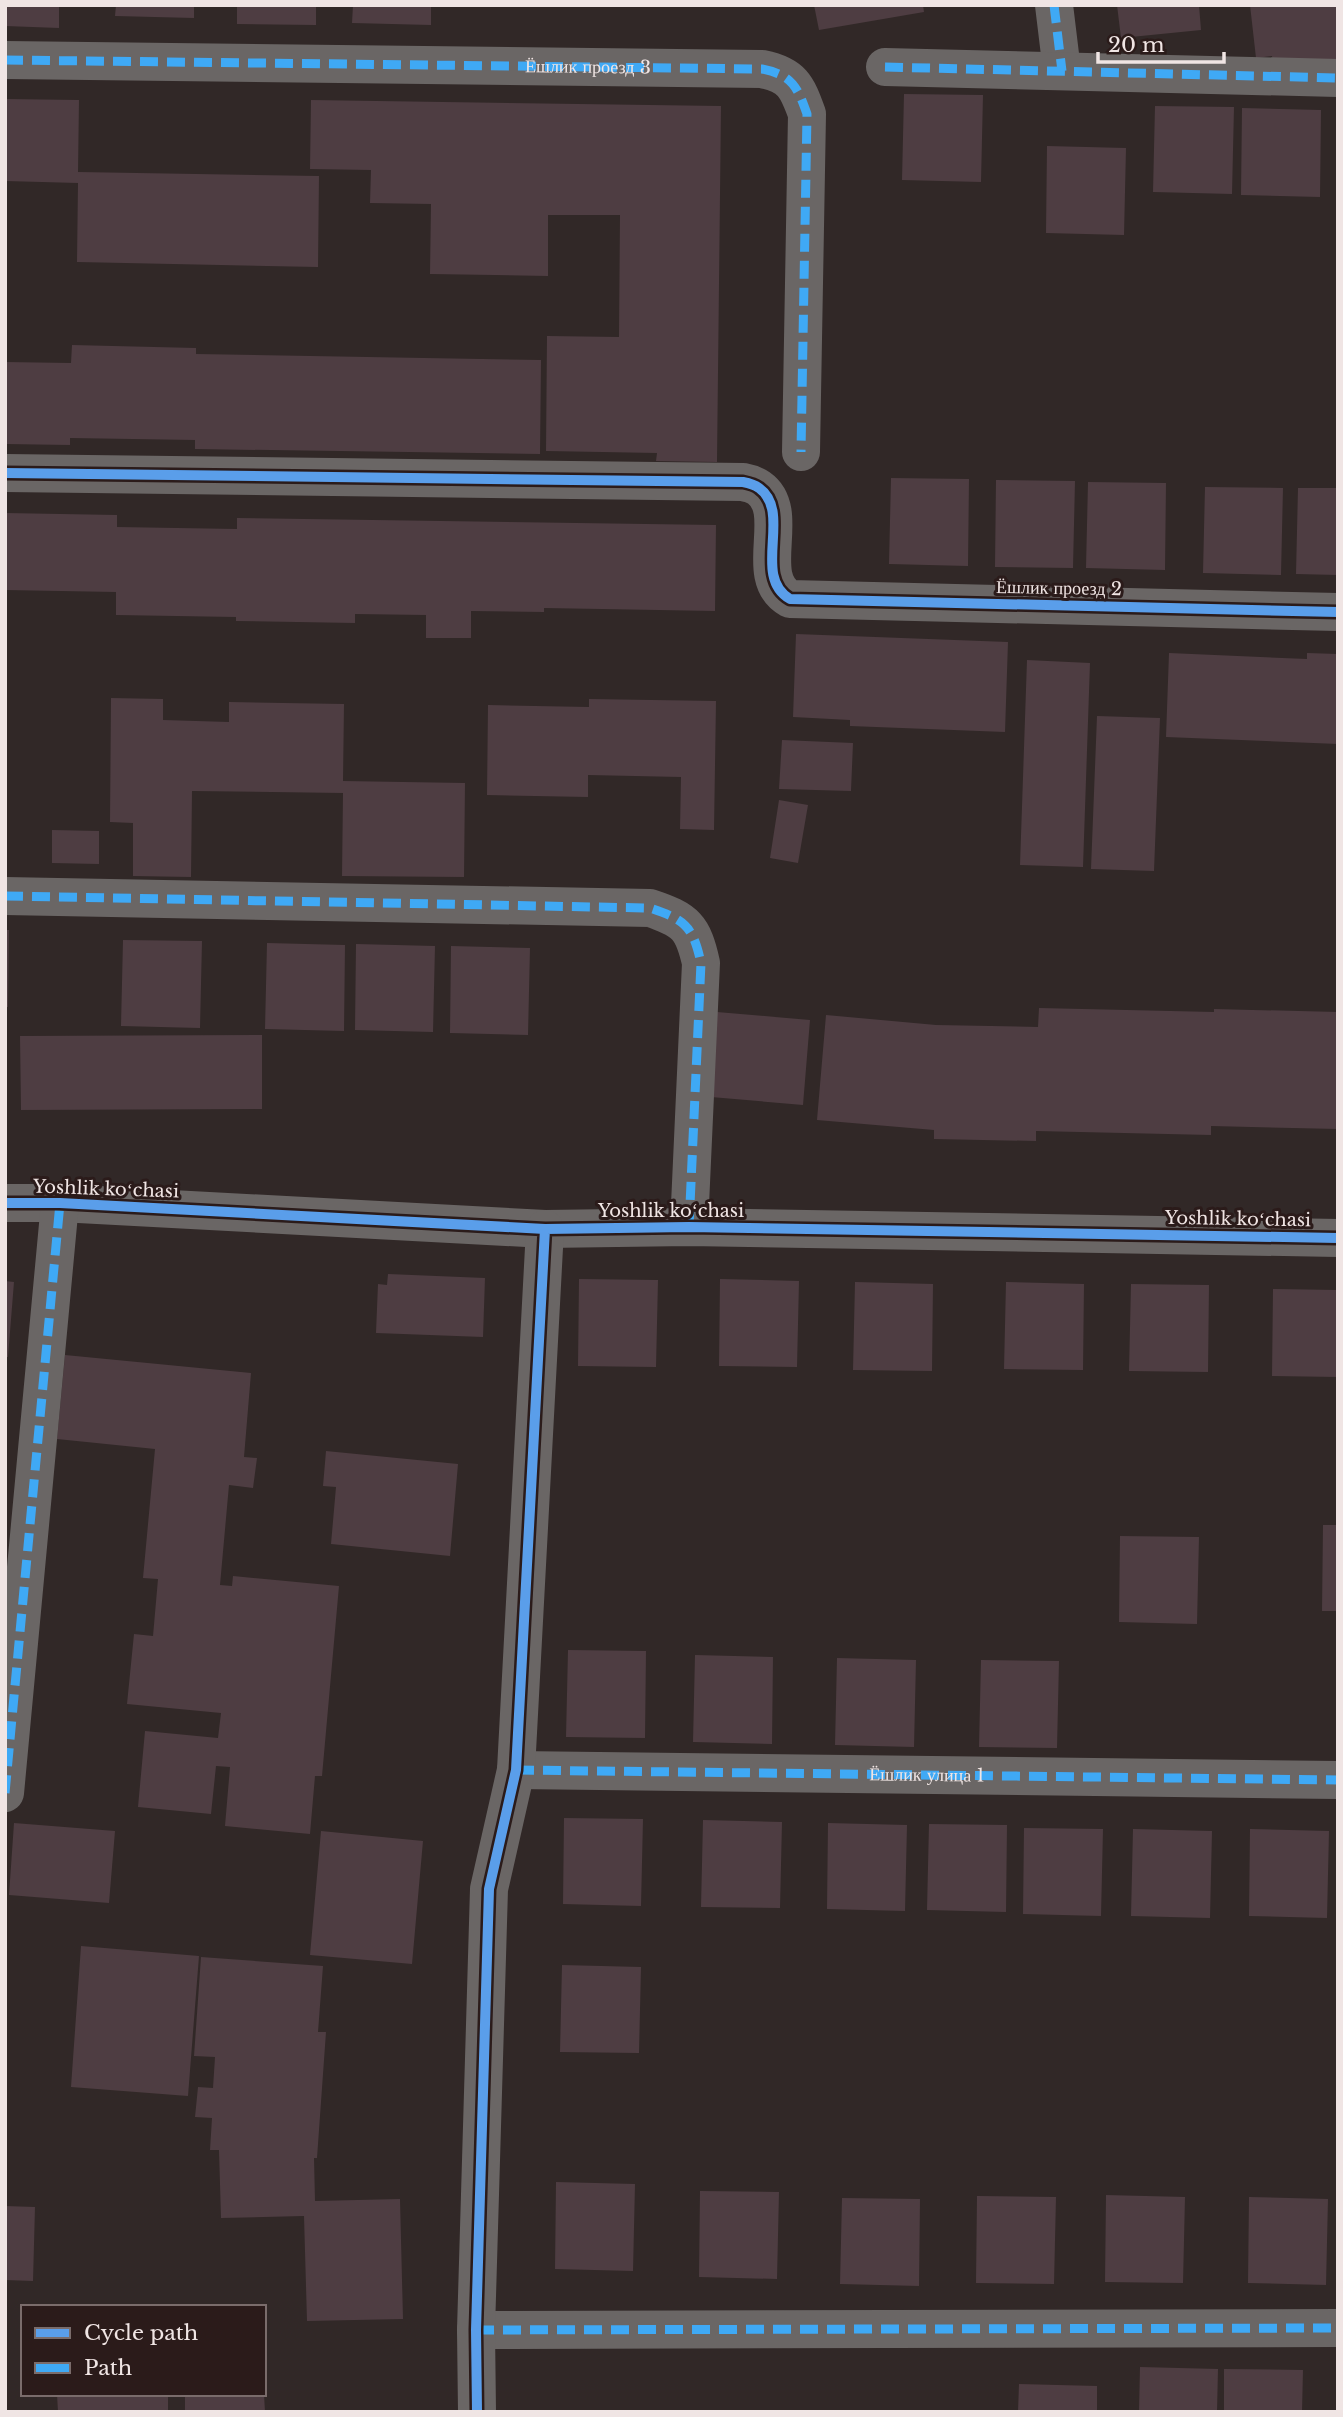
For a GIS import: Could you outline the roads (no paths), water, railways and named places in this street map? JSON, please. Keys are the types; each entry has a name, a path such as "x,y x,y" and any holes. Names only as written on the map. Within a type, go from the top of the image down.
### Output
{"street":[{"path":"1054,5 1062,71"},
{"name":"Ёшлик проезд 3","path":"5,60 762,69 781,73 798,88 807,114 801,452"},
{"path":"885,67 1338,78"},
{"name":"Ёшлик проезд 2","path":"5,473 743,482 758,487 767,496 772,513 773,575 781,594 790,599 1338,612"},
{"path":"5,896 650,908 676,917 695,937 701,963 689,1227"},
{"name":"Yoshlik koʻchasi","path":"5,1203 60,1203 545,1229 689,1227 1338,1238"},
{"path":"5,1793 60,1203"},
{"path":"477,2412 476,2330 489,1889 516,1770 545,1229"},
{"name":"Ёшлик улица 1","path":"516,1770 1338,1780"},
{"path":"476,2330 1338,2328"}]}
